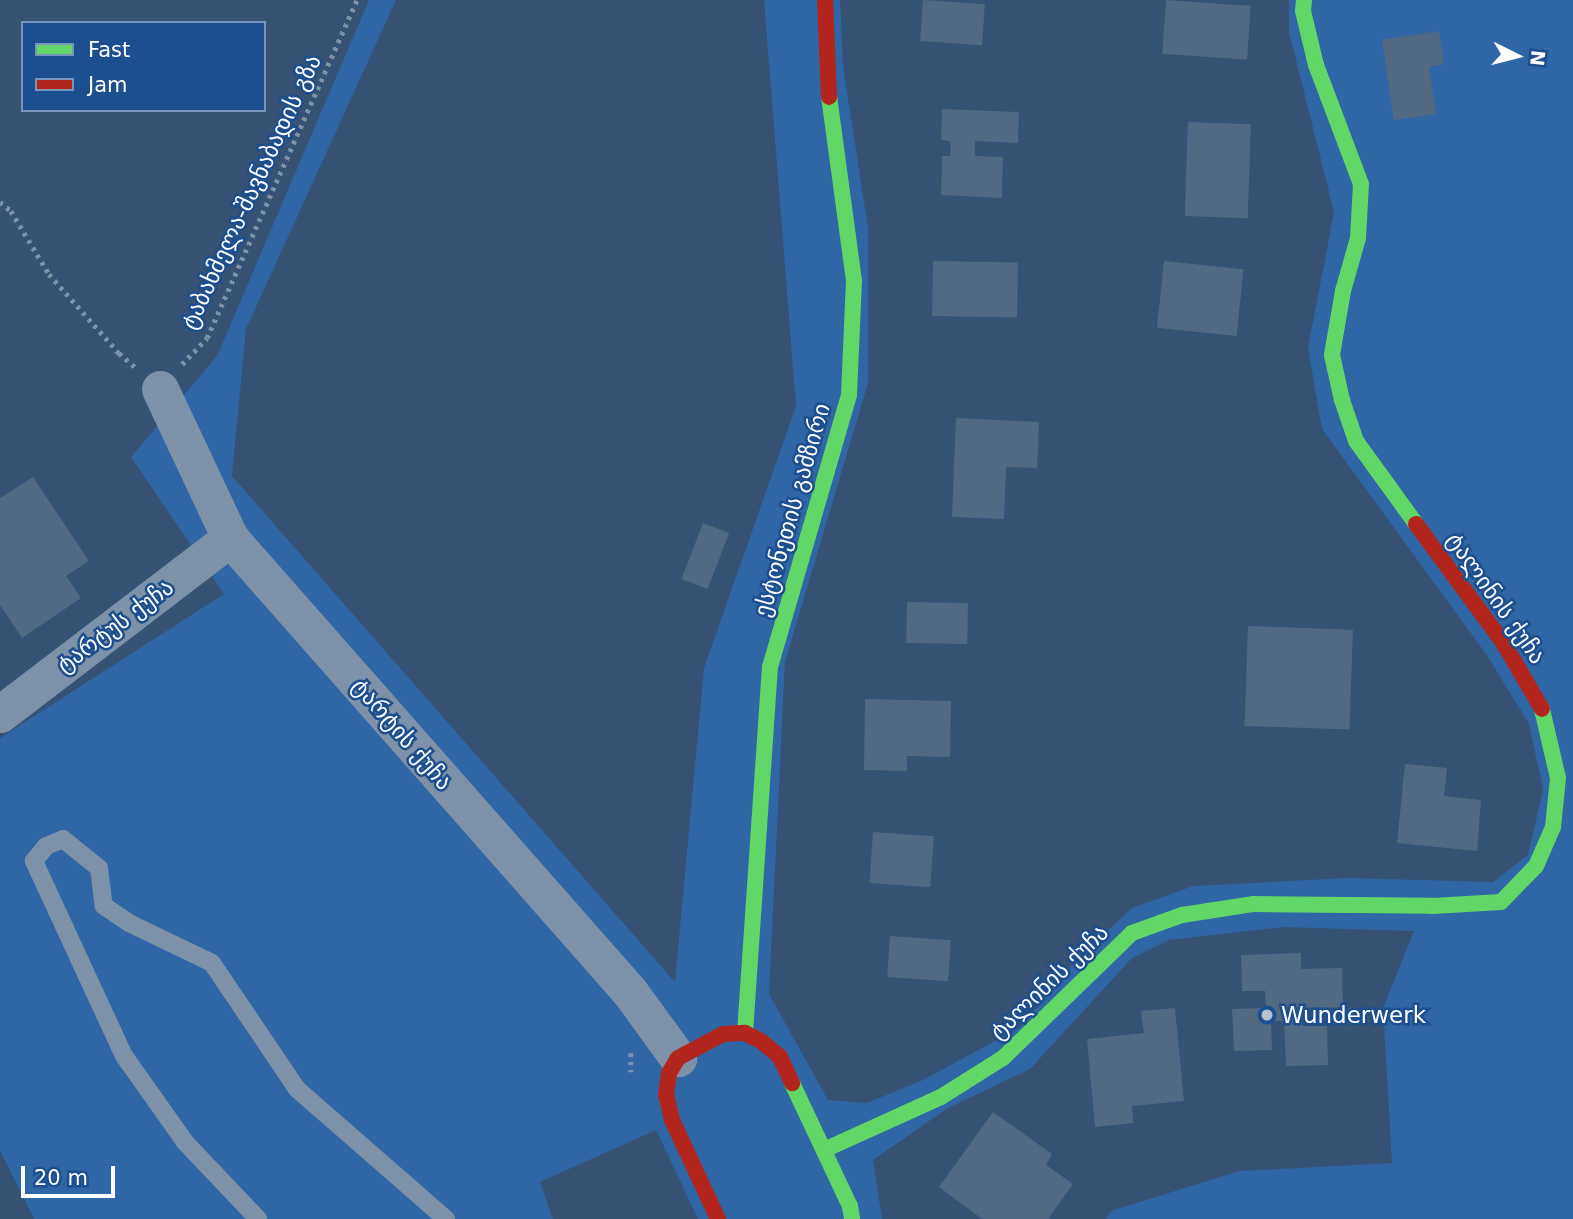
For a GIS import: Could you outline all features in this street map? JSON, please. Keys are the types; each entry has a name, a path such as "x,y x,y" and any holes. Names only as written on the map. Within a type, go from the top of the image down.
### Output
{"street":[{"name":"ესტონეთის გამზირი","path":"745,1033 770,667 849,395 854,281 828,93 825,0"},
{"name":"ტალინის ქუჩა","path":"824,1150 941,1097 1003,1058 1132,933 1182,915 1254,904 1433,906 1501,902 1536,866 1553,827 1558,778 1541,706 1504,644 1356,442 1342,400 1332,355 1343,291 1358,238 1361,184 1316,65 1304,0"},
{"name":"ტარტის ქუჩა","path":"160,388 230,538 630,992 678,1058"},
{"name":"ტარტუს ქუჩა","path":"0,714 230,538"},
{"path":"718,1219 672,1120 666,1095 669,1073 678,1058 723,1034 745,1033 761,1041 780,1057 850,1206 852,1219"}],"lane":[{"path":"258,1219 185,1142 124,1056 34,862 46,846 64,839 99,868 104,906 128,923 212,963 297,1089 446,1219"}],"path":[{"name":"ტაბახმელა-შავნაბადის გზა","path":"160,388 207,338 357,0"},
{"path":"0,201 11,211 49,274 119,353 160,388"}],"shaded area":[{"path":"369,0 396,0 246,329 232,476 675,982 704,668 796,406 764,0 840,0 843,66 868,228 868,383 785,662 769,994 828,1100 867,1103 923,1080 1021,1027 1076,960 1132,908 1193,886 1348,878 1493,882 1528,855 1543,790 1529,724 1486,654 1322,429 1308,348 1334,212 1289,32 1289,0 1573,0 1573,1219 1106,1219 1111,1211 1239,1171 1392,1163 1383,1008 1414,931 1283,927 1169,940 1132,958 1030,1069 948,1108 873,1160 882,1219 698,1219 656,1130 540,1182 553,1219 34,1219 0,1151 0,738 224,594 131,457 217,356"}],"building":[{"path":"923,0 985,4 982,45 920,41"},
{"path":"1166,0 1251,6 1247,60 1162,54"},
{"path":"1439,31 1444,64 1429,67 1436,114 1394,120 1382,40"},
{"path":"942,109 1019,112 1018,143 975,141 975,156 1003,157 1002,198 941,195 942,156 950,156 951,142 941,139"},
{"path":"1188,122 1251,124 1248,218 1185,216"},
{"path":"933,261 1018,262 1017,317 932,316"},
{"path":"1164,261 1244,269 1237,336 1157,328"},
{"path":"956,418 1039,422 1037,468 1006,467 1004,519 952,517"},
{"path":"33,477 89,561 66,576 81,598 22,638 0,605 0,498"},
{"path":"703,523 729,533 708,589 681,579"},
{"path":"907,602 968,603 967,644 906,643"},
{"path":"1248,626 1353,630 1349,730 1245,726"},
{"path":"865,699 951,701 950,757 907,756 907,771 864,770"},
{"path":"1405,764 1447,768 1444,796 1481,800 1477,851 1397,843"},
{"path":"873,832 934,836 930,887 869,883"},
{"path":"890,936 951,940 948,981 887,977"},
{"name":"Wunderwerk","path":"1301,953 1301,969 1342,968 1343,1007 1302,1009 1302,1026 1327,1026 1328,1065 1286,1066 1284,1021 1271,1021 1272,1050 1234,1051 1232,1009 1266,1008 1265,991 1242,991 1241,955"},
{"path":"1175,1008 1184,1101 1132,1106 1133,1123 1095,1127 1087,1039 1144,1033 1141,1011"},
{"path":"993,1112 1052,1154 1046,1165 1073,1184 1048,1219 982,1219 939,1187"}],"traffic: fast":[{"path":"1304,0 1303,11 1316,65 1361,184 1358,238 1343,291 1332,355 1342,400 1356,441 1416,524"},
{"path":"745,1033 770,667 849,395 854,281 829,97"},
{"path":"824,1150 941,1097 1003,1058 1132,933 1182,915 1254,904 1433,906 1501,902 1536,866 1553,827 1558,778 1542,709"},
{"path":"792,1083 850,1206 852,1219"}],"traffic: jam":[{"path":"825,0 829,97"},
{"path":"1416,524 1504,644 1542,709"},
{"path":"718,1219 672,1120 666,1095 669,1073 678,1058 723,1034 745,1033 761,1041 780,1057 792,1083"}],"place":[{"name":"Wunderwerk","path":"1267,1015"}]}
